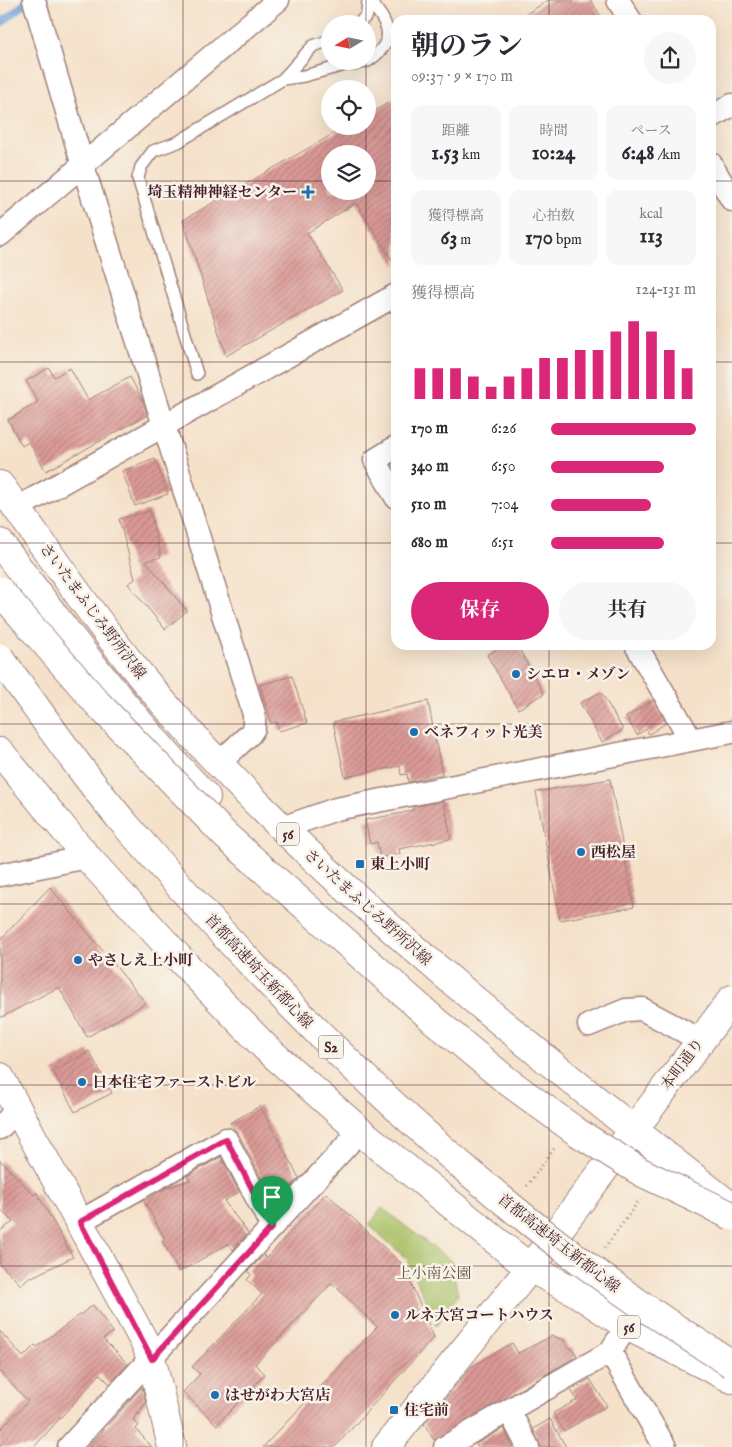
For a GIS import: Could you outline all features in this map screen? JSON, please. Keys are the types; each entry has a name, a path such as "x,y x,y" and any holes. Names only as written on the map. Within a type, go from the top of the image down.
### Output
{"main road":[{"name":"さいたまふじみ野所沢線","path":"0,485 92,612 149,685 219,764 282,828 357,900 505,1026 633,1130 732,1207"},
{"path":"0,543 63,628 141,725 198,789 291,880 368,962"},
{"path":"0,591 98,704 226,836 368,962 506,1080 577,1132 641,1172 732,1216"},
{"name":"首都高速埼玉新都心線","path":"0,658 69,752 138,839 306,1023 379,1094 456,1162 615,1288 683,1334 732,1364"},
{"path":"0,682 69,752"},
{"name":"56","path":"0,752 88,856 178,956 265,1047 360,1131 530,1268 574,1291 627,1326 732,1379"},
{"name":"本町通り","path":"386,1447 530,1268 732,999"},
{"path":"0,1077 9,1118 80,1222 152,1359 172,1447"}],"street":[{"path":"34,0 83,166 254,714 254,728 250,734 219,764"},
{"path":"0,236 278,0"},
{"path":"618,0 627,15"},
{"path":"716,114 732,105"},
{"path":"716,173 732,200"},
{"path":"17,508 391,298"},
{"path":"391,450 375,460 391,488"},
{"path":"639,650 690,740"},
{"path":"282,828 336,810 732,732"},
{"path":"0,875 88,856"},
{"path":"588,1025 626,1010 642,1009 700,1040"},
{"path":"69,1447 360,1131"},
{"path":"80,1222 226,1139 272,1227"},
{"path":"445,1447 610,1352 627,1326"},
{"path":"610,1352 664,1447"},
{"path":"509,1410 528,1447"}],"lane":[{"path":"366,15 369,0"},
{"path":"369,0 385,20 388,34 381,49 376,53"},
{"path":"197,374 138,178 148,156 153,151 178,142 283,79 313,46 321,43"},
{"path":"283,79 304,76 322,70"}],"path":[{"path":"524,1189 559,1142"},
{"path":"602,1252 646,1191"}],"green space":[{"name":"上小南公園","path":"382,1208 451,1261 458,1295 437,1326 407,1259 369,1225"}],"building":[{"path":"549,0 591,0 600,15 524,15"},
{"path":"391,101 391,258 356,203 307,233 343,290 226,356 183,220 331,135 376,135 376,110"},
{"path":"49,368 54,377 70,368 88,400 130,377 142,399 147,415 46,471 29,442 22,446 8,420 38,402 26,381"},
{"path":"155,459 168,494 135,506 122,471"},
{"path":"150,511 161,557 146,561 187,611 165,629 128,584 135,579 119,519"},
{"name":"シエロ・メゾン","path":"496,650 520,650 544,694 518,709 487,655"},
{"path":"292,676 307,723 279,731 277,722 271,723 260,685"},
{"path":"601,692 623,730 602,742 580,703"},
{"path":"653,700 666,723 649,734 646,729 637,735 626,717"},
{"path":"428,701 442,774 408,782 407,774 401,775 400,766 345,777 333,722"},
{"path":"610,779 634,907 560,920 536,792"},
{"path":"444,801 451,839 399,849 400,854 380,858 377,842 370,844 365,820 403,813 413,810 413,807"},
{"name":"やさしえ上小町","path":"50,887 146,1003 87,1037 59,987 0,1018 0,940"},
{"name":"日本住宅ファーストビル","path":"89,1051 112,1093 75,1112 53,1071"},
{"path":"260,1106 299,1178 274,1202 238,1133 230,1123"},
{"path":"221,1157 239,1192 224,1201 248,1233 233,1250 228,1244 179,1272 162,1241 165,1239 144,1201 168,1187 190,1180 187,1176"},
{"path":"0,1160 34,1195 37,1193 73,1257 32,1277 30,1276 21,1285 0,1264 0,1231 13,1222 0,1209"},
{"name":"ルネ大宮コートハウス","path":"326,1193 403,1265 434,1337 335,1447 263,1447 377,1327 332,1283 255,1364 265,1374 217,1425 183,1392 200,1374 192,1367 262,1294 247,1280 251,1275 248,1271 264,1255 266,1259"},
{"path":"93,1305 113,1332 103,1339 128,1364 110,1384 100,1374 34,1447 0,1447 0,1430 28,1401 0,1372 0,1331 23,1357 35,1345 37,1347"},
{"path":"552,1336 564,1340 568,1348 572,1348 577,1356 434,1440 424,1424 471,1367 512,1343 518,1353"},
{"path":"590,1379 607,1406 564,1431 553,1413 577,1400 571,1390"},
{"path":"142,1387 146,1403 139,1412 140,1415 138,1413 133,1420 139,1425 136,1429 152,1447 88,1447"},
{"path":"550,1419 566,1447 541,1447 533,1429"},
{"path":"504,1428 513,1447 478,1447 476,1444"}],"waterway":[{"path":"0,24 29,0"}],"place":[{"name":"埼玉精神神経センター","path":"308,192"},
{"name":"シエロ・メゾン","path":"516,674"},
{"name":"ベネフィット光美","path":"414,732"},
{"name":"西松屋","path":"581,852"},
{"name":"東上小町","path":"360,864"},
{"name":"やさしえ上小町","path":"78,960"},
{"name":"日本住宅ファーストビル","path":"82,1082"},
{"name":"ルネ大宮コートハウス","path":"395,1315"},
{"name":"はせがわ大宮店","path":"215,1395"},
{"name":"住宅前","path":"394,1410"}],"route":[{"path":"226,1139 272,1227 152,1359 80,1222 226,1139"}]}
